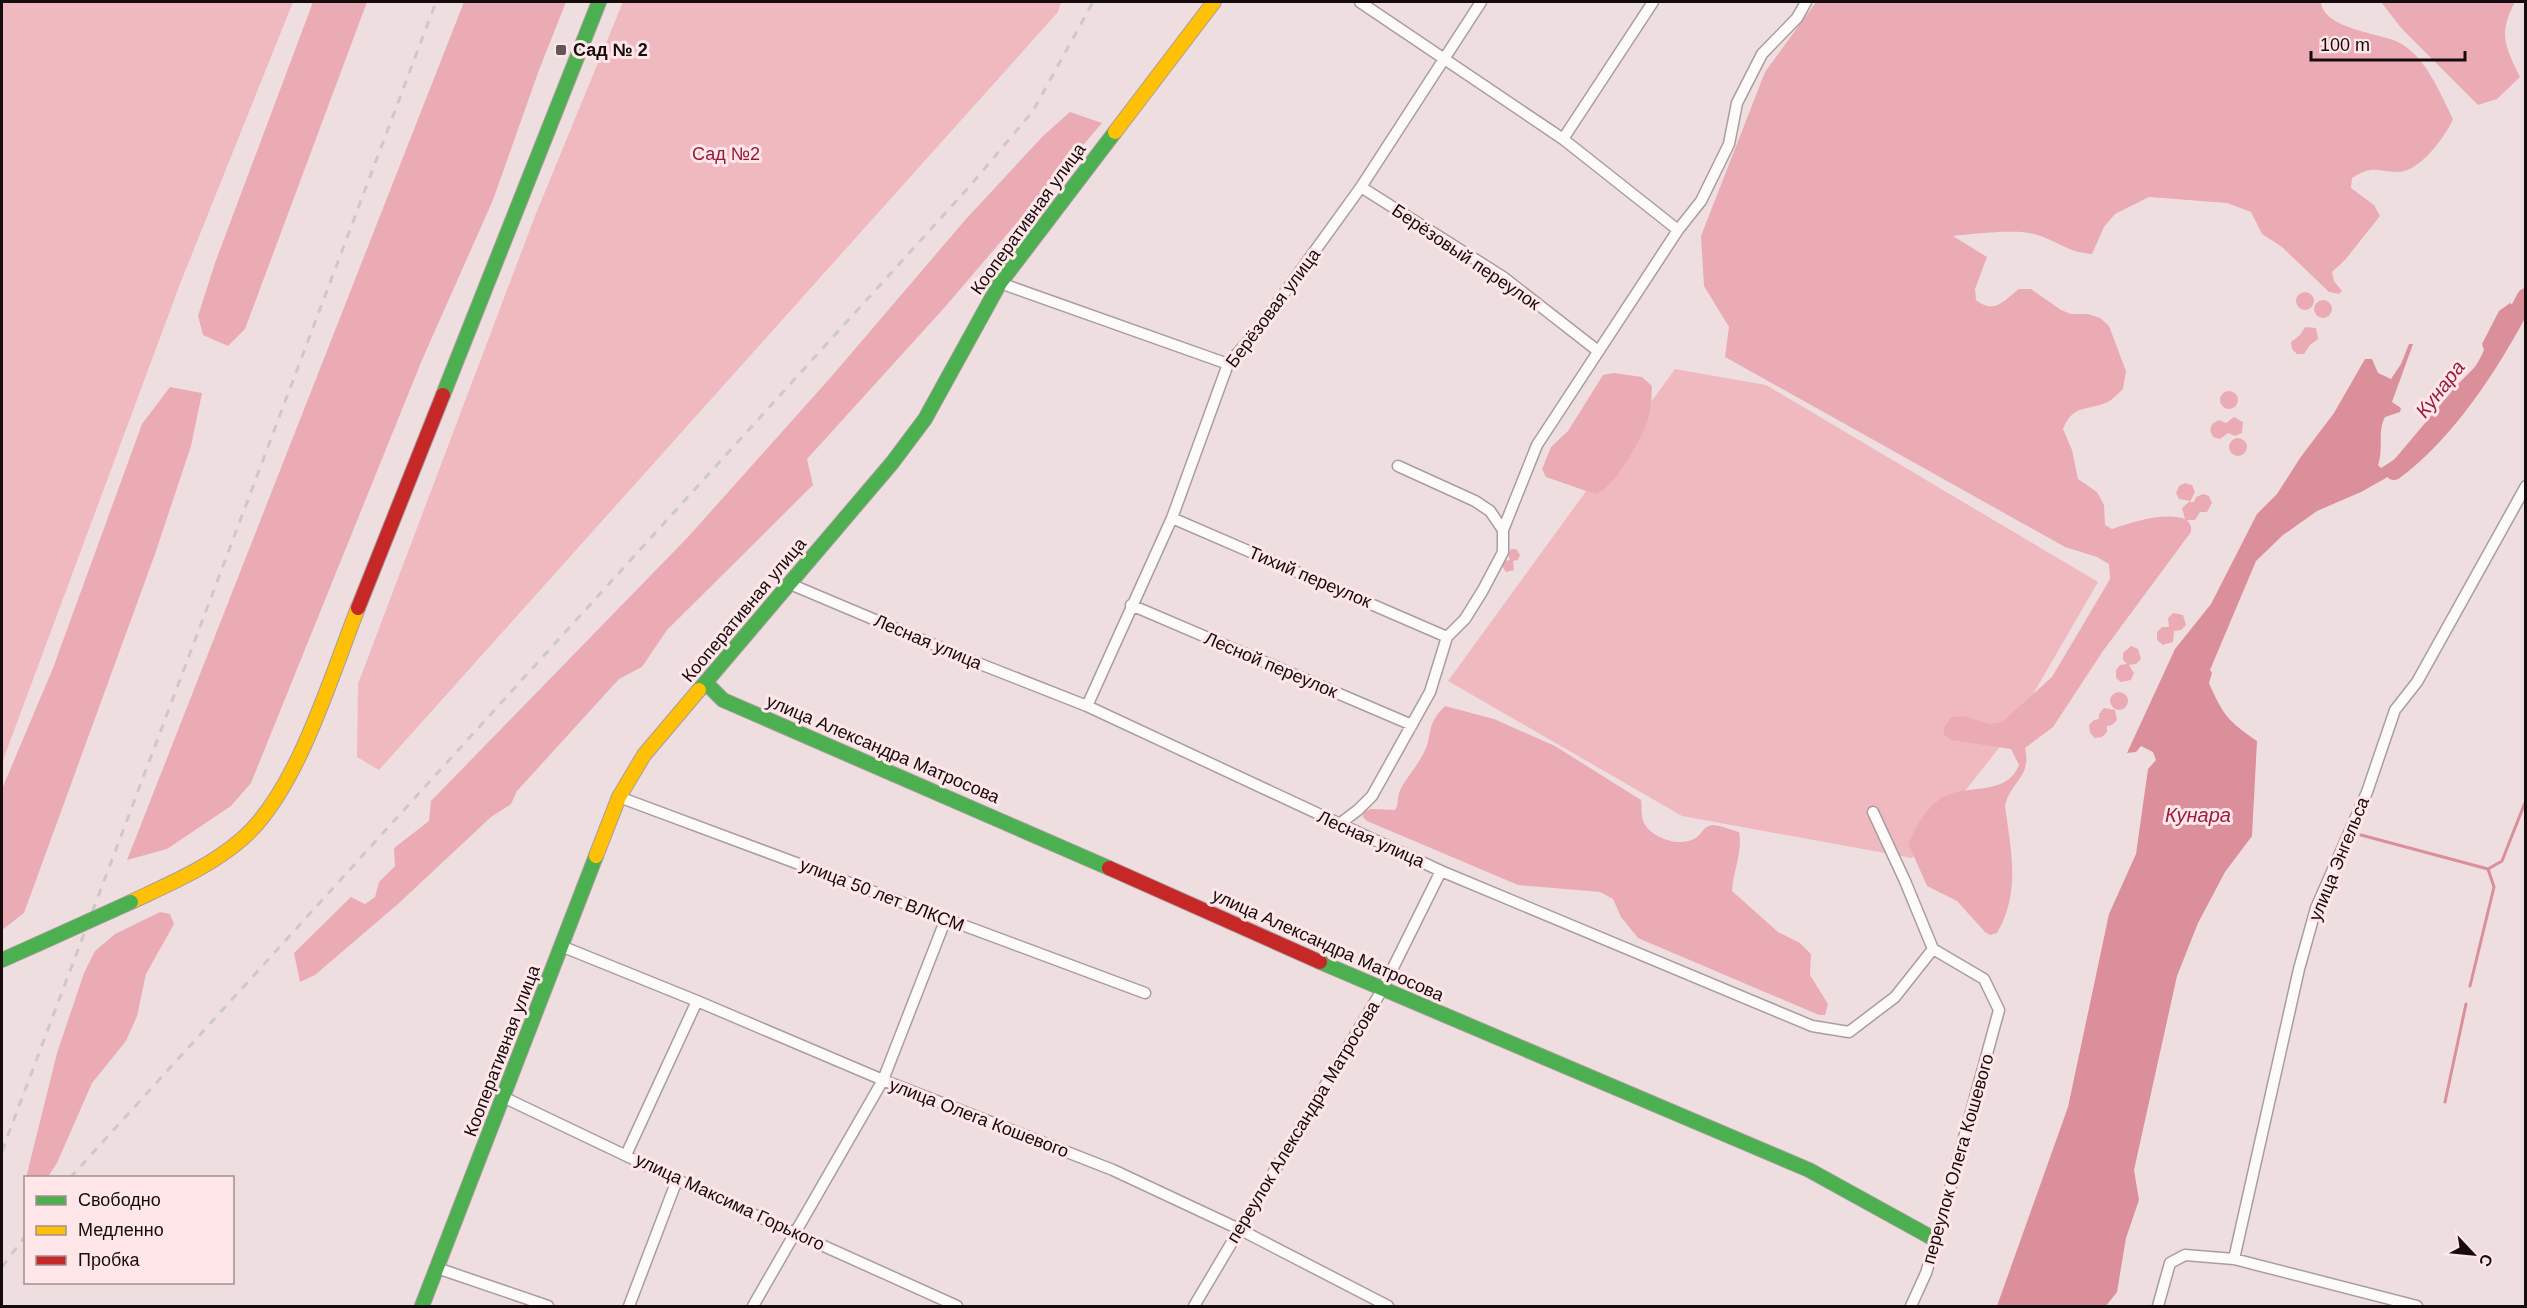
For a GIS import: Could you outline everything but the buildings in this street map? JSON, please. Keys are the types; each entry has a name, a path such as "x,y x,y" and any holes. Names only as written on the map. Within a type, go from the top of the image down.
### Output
{"main road":[{"path":"2,960 200,869 227,851 257,825 284,785 304,744 600,2"},
{"name":"Кооперативная улица","path":"422,1306 619,797 644,755 892,463 925,418 1000,282 1214,2"},
{"name":"улица Александра Матросова","path":"706,683 723,700 961,802 1382,990 1809,1170 1936,1240"}],"street":[{"path":"1360,2 1563,140 1678,230"},
{"name":"Берёзовая улица","path":"1087,706 1172,518 1228,364 1257,331 1361,187 1481,2"},
{"path":"1563,140 1653,2"},
{"path":"1338,825 1372,796 1430,692 1447,637 1465,619 1484,590 1503,552 1503,530 1537,445 1678,230 1701,201 1729,144 1737,104 1762,54 1797,18 1806,2"},
{"name":"Берёзовый переулок","path":"1361,187 1503,277 1598,351"},
{"path":"1000,282 1228,364"},
{"path":"1398,466 1474,501 1490,511 1503,530"},
{"name":"улица Энгельса","path":"2234,1259 2299,969 2316,908 2367,792 2395,710 2417,682 2526,486"},
{"name":"Тихий переулок","path":"1172,518 1447,637"},
{"name":"Лесная улица","path":"790,584 970,660 1087,706 1338,825 1442,871 1812,1026 1849,1032 1895,997 1933,949"},
{"name":"Лесной переулок","path":"1131,605 1412,725"},
{"name":"улица 50 лет ВЛКСМ","path":"619,797 791,860 945,921 1145,993"},
{"path":"1873,812 1901,870 1933,949"},
{"name":"переулок Александра Матросова","path":"1194,1306 1382,990 1442,871"},
{"path":"753,1306 883,1080 945,921"},
{"name":"улица Олега Кошевого","path":"561,946 883,1080 1113,1170 1239,1229 1388,1306"},
{"name":"переулок Олега Кошевого","path":"1911,1306 1926,1273 1936,1240 1999,1010 1984,979 1933,949"},
{"path":"626,1155 697,1001"},
{"name":"улица Максима Горького","path":"503,1098 677,1180 957,1306"},
{"path":"629,1306 677,1180"},
{"path":"2158,1306 2170,1263 2185,1255 2234,1259 2417,1306"},
{"path":"437,1268 548,1306"}],"green space":[{"path":"2,2 293,2 180,284 2,763"},
{"name":"Сад №2","path":"623,2 1061,2 1058,12 379,770 357,757 358,684 535,216"},
{"path":"1675,369 1766,385 2098,582 2010,734 1912,858 1682,816 1448,681"}],"shaded area":[{"path":"313,2 367,2 245,329 228,346 203,335 198,316 215,263"},
{"path":"464,2 566,2 539,70 493,200 422,360 251,783 231,806 167,849 127,860"},
{"path":"1816,2 2321,2 2324,11 2341,24 2396,41 2406,47 2430,75 2453,119 2438,144 2414,167 2397,172 2369,170 2352,178 2351,188 2374,205 2380,216 2345,260 2332,272 2334,281 2342,291 2339,294 2329,292 2282,247 2262,234 2251,212 2227,203 2149,197 2115,214 2104,227 2092,254 2075,251 2034,234 1994,232 1953,236 1987,257 1975,289 1976,300 1994,306 2019,289 2031,289 2061,310 2071,314 2088,314 2100,318 2109,326 2126,371 2123,389 2108,402 2076,412 2063,429 2072,450 2078,479 2097,492 2104,505 2105,525 2112,529 2158,517 2185,519 2182,508 2190,501 2179,499 2176,493 2179,486 2185,483 2192,485 2195,492 2190,502 2194,502 2196,497 2203,494 2209,496 2212,503 2207,512 2200,512 2195,520 2187,520 2191,526 2191,532 2103,651 2053,727 2025,748 2026,766 2005,806 2010,839 2012,886 2009,902 1997,933 1990,935 1957,901 1927,886 1908,843 1923,816 1933,804 1955,792 1987,788 2006,781 2019,765 2011,749 1951,740 1944,735 1944,728 1951,717 1964,716 1989,724 2002,722 2052,677 2110,579 2109,564 2097,557 2065,547 1725,357 1729,327 1704,286 1701,236 1765,72"},
{"path":"2381,2 2515,2 2506,23 2505,32 2510,57 2520,77 2497,99 2478,105 2402,29"},
{"path":"1070,112 1102,123 945,307 807,459 813,485 667,630 642,667 619,679 517,791 511,804 491,817 398,904 315,975 300,982 294,953 351,897 365,904 375,897 379,882 395,866 394,848 429,821 431,801 688,537 831,377 966,219 1043,136"},
{"path":"2301,292 2309,292 2314,297 2312,308 2301,310 2296,305 2296,297"},
{"path":"2319,300 2327,300 2332,305 2330,316 2319,318 2314,313 2314,305"},
{"path":"2305,327 2316,328 2318,339 2304,354 2297,354 2292,349 2291,342 2300,335"},
{"path":"1614,373 1642,377 1652,386 1648,419 1619,474 1595,494 1546,477 1542,469 1551,447 1568,431 1603,375"},
{"path":"170,387 202,393 191,446 155,554 24,913 2,930 2,789 53,668 142,424"},
{"path":"2225,391 2233,391 2238,396 2236,407 2225,409 2220,404 2220,396"},
{"path":"2234,417 2243,422 2242,433 2235,436 2228,433 2220,439 2213,437 2210,430 2212,424 2219,420 2226,423"},
{"path":"2234,438 2242,438 2247,443 2245,454 2234,456 2229,451 2229,443"},
{"path":"1511,549 1516,549 1520,555 1518,560 1513,561 1514,570 1506,572 1502,566 1505,561 1510,560 1508,554"},
{"path":"2173,613 2183,615 2186,625 2181,630 2174,631 2173,642 2163,645 2157,640 2157,632 2162,627 2169,627 2168,618"},
{"path":"2131,646 2138,649 2141,659 2136,664 2129,665 2134,673 2131,680 2121,682 2116,678 2116,670 2120,665 2127,664 2123,660 2123,653"},
{"path":"2115,692 2123,692 2128,697 2126,708 2115,710 2110,705 2110,697"},
{"path":"1445,706 1494,719 1555,746 1641,800 1644,823 1653,833 1666,840 1688,841 1696,838 1706,827 1712,825 1739,832 1740,847 1732,891 1778,932 1800,943 1811,954 1810,975 1828,1004 1825,1015 1819,1015 1638,938 1621,917 1613,899 1600,892 1518,885 1367,821 1363,817 1363,812 1371,809 1395,810 1401,788 1426,749 1434,720"},
{"path":"2104,708 2115,710 2117,720 2107,726 2107,732 2102,737 2095,738 2090,733 2089,725 2099,719 2099,714"},
{"path":"160,912 170,914 174,924 146,974 137,1016 126,1041 92,1083 57,1163 49,1176 26,1176 57,1053 84,973 95,951 115,934"}],"water":[{"name":"Кунара","path":"2510,303 2520,311 2510,323 2484,372 2449,418 2402,469 2361,492 2317,511 2283,535 2256,561 2210,670 2212,673 2209,683 2227,716 2257,741 2252,836 2225,872 2198,923 2177,976 2134,1170 2139,1200 2126,1238 2117,1292 2106,1306 1997,1306 2068,1107 2109,914 2136,854 2148,769 2156,760 2153,752 2141,746 2136,752 2127,753 2175,649 2211,604 2257,514 2277,494 2300,458 2334,413 2365,359 2372,359 2378,373 2391,379 2401,364 2409,344 2413,344 2392,402 2401,408 2400,412 2385,417 2383,423 2378,465 2381,468 2394,460 2457,385 2477,365 2484,350 2482,344 2499,311"}],"waterway":[{"name":"Кунара","path":"2394,471 2414,454 2452,414 2485,368 2526,297"},
{"path":"2361,835 2488,869 2502,861 2526,800"},
{"path":"2470,986 2494,887 2488,869"},
{"path":"2445,1102 2466,1004"}],"railway":[{"path":"2,1151 436,2"},
{"path":"72,1176 969,187 1033,111 1093,2"},
{"path":"2,1267 24,1238"}],"traffic: fast":[{"path":"443,395 599,2"},
{"path":"699,690 892,463 925,419 1000,283 1115,132"},
{"path":"706,683 723,700 1109,868"},
{"path":"422,1306 596,856"},
{"path":"38,944 131,902"},
{"path":"2,960 38,944"},
{"path":"1320,962 1809,1170 1936,1240"}],"traffic: slow":[{"path":"1115,132 1214,2"},
{"path":"131,902 216,858 242,839 262,818 280,793 311,731 358,608"},
{"path":"596,856 619,797 644,755 699,690"}],"traffic: jam":[{"path":"358,608 443,395"},
{"path":"1109,868 1320,962"}],"place":[{"name":"Сад № 2","path":"561,50"}]}
